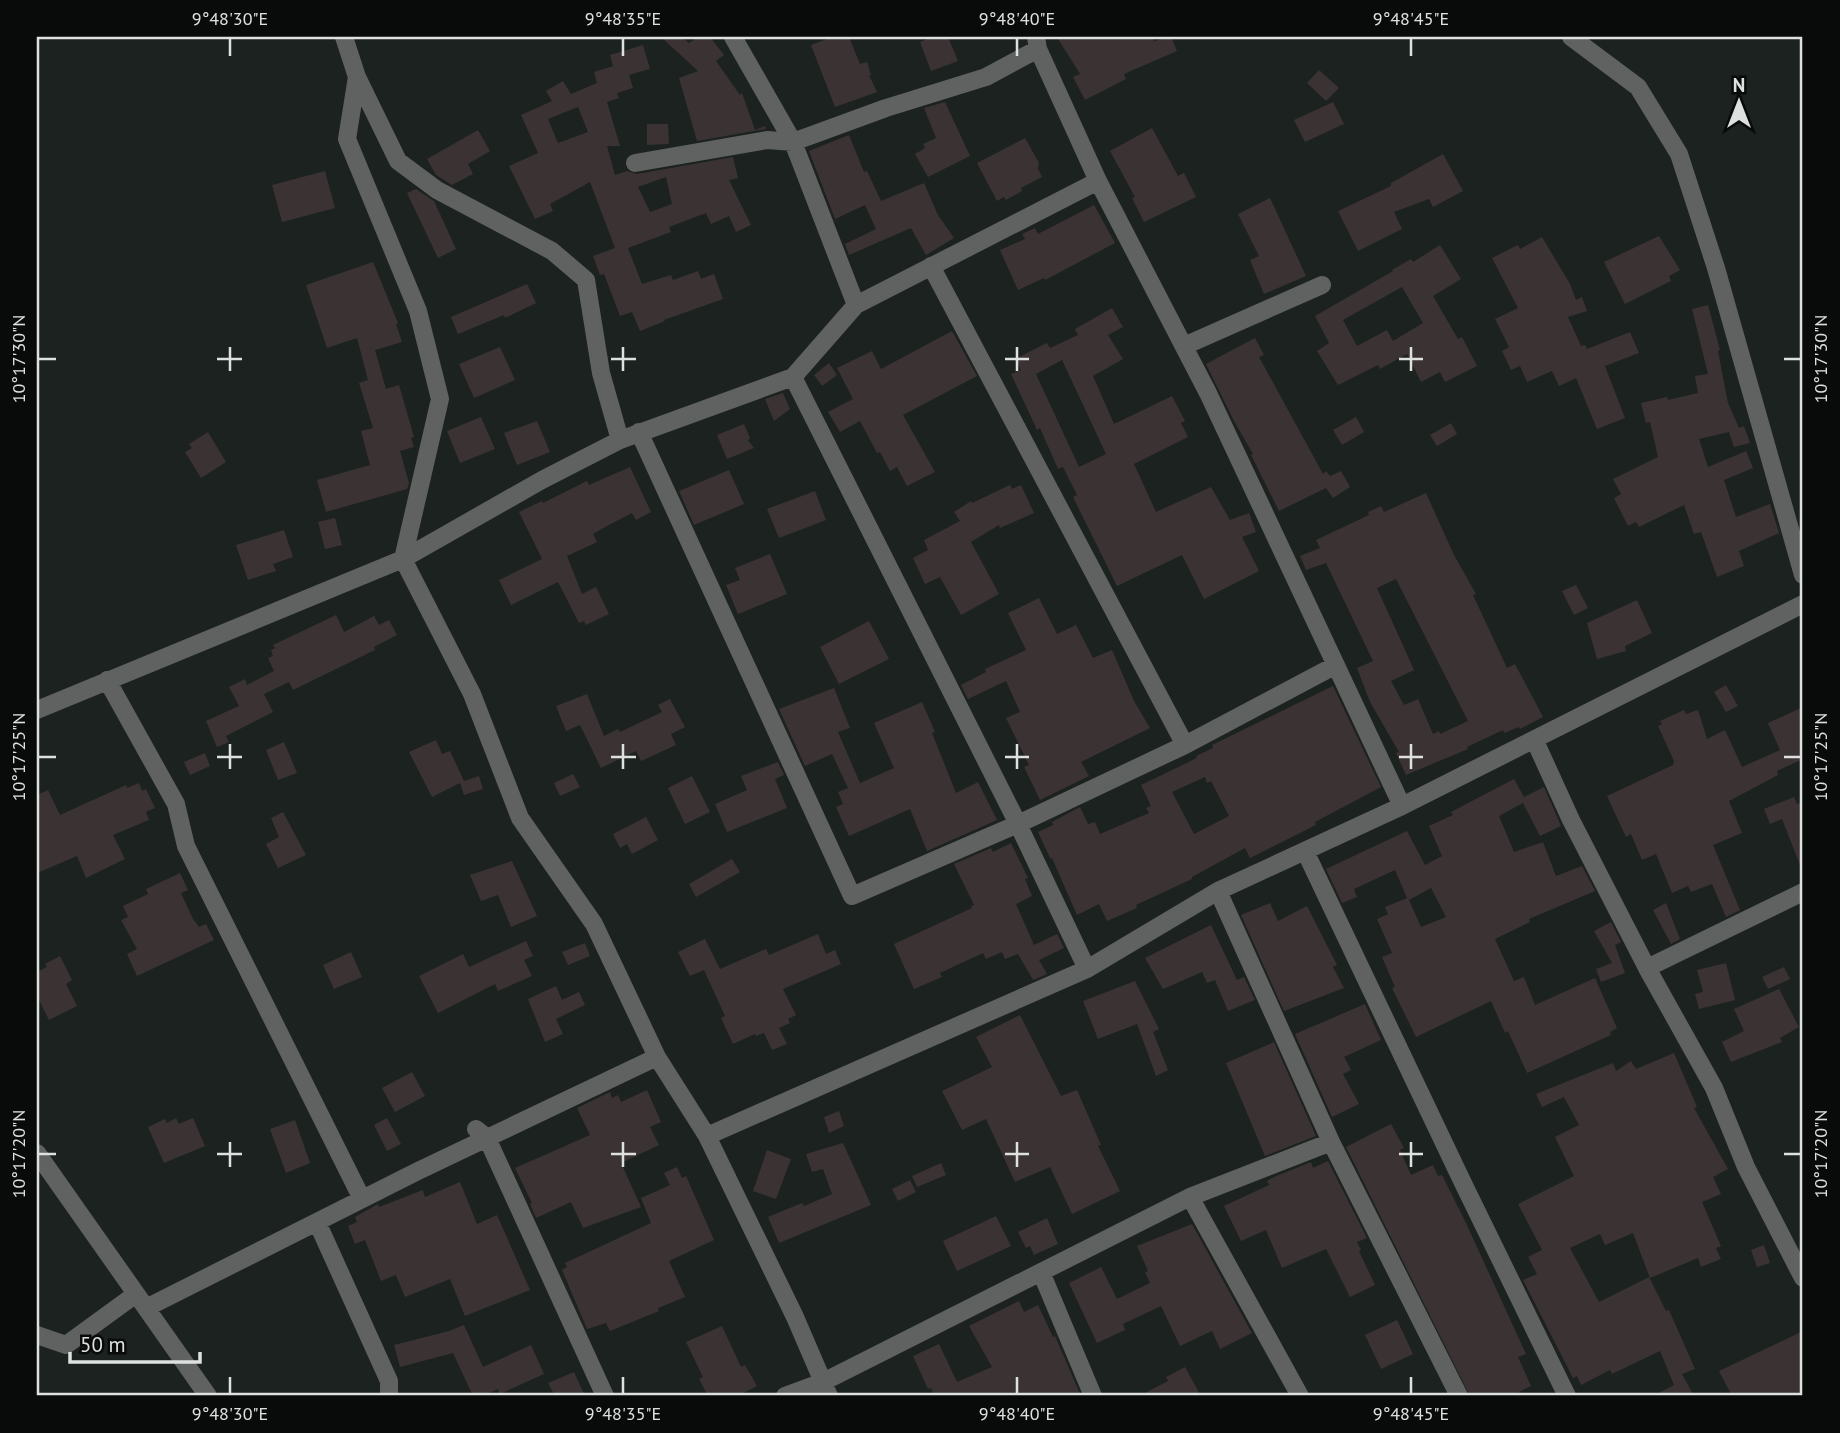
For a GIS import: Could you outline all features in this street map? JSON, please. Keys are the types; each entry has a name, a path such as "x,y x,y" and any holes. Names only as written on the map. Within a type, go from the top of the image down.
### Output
{"street":[{"path":"344,37 357,77 398,161 437,190 552,251 586,280 601,373 620,440"},
{"path":"733,37 793,142 856,304"},
{"path":"1571,37 1637,87 1679,154 1716,268 1803,575"},
{"path":"635,163 767,141 793,142 886,108 986,77 1037,43 1098,181 1184,346 1402,806"},
{"path":"357,77 347,139 418,310 440,399 403,559 472,694 520,818 594,924 657,1058 707,1136 795,1317 826,1389"},
{"path":"37,710 403,559 542,480 620,440 793,377 856,304 1098,181"},
{"path":"931,266 1185,745"},
{"path":"1184,346 1322,285"},
{"path":"793,377 1018,824 1087,969"},
{"path":"639,432 852,896 1018,824 1185,745 1336,665"},
{"path":"707,1136 1087,969 1219,891 1535,741 1803,604"},
{"path":"107,680 176,804 186,846 362,1199"},
{"path":"1535,741 1647,968 1714,1088 1746,1167 1801,1267"},
{"path":"1305,851 1567,1396"},
{"path":"1219,891 1331,1142 1460,1396"},
{"path":"1647,968 1803,891"},
{"path":"37,1335 66,1345 141,1301 317,1222 482,1133 657,1058"},
{"path":"482,1133 605,1396"},
{"path":"785,1396 826,1389 1041,1272 1189,1197 1331,1142"},
{"path":"37,1153 208,1396"},
{"path":"1189,1197 1300,1396"},
{"path":"317,1222 389,1381 389,1396"},
{"path":"1041,1272 1093,1396"}],"building":[{"path":"661,37 682,37 689,43 698,37 710,37 724,55 716,61 740,95 742,93 755,130 765,126 766,129 697,141 679,78 698,71"},
{"path":"832,37 849,37 860,64 867,62 869,75 877,92 835,107 811,45"},
{"path":"932,37 948,37 958,61 931,71 920,42"},
{"path":"1057,37 1152,37 1154,41 1171,37 1177,51 1124,74 1126,79 1085,100 1073,77 1080,74"},
{"path":"643,45 650,69 629,75 633,88 617,93 619,98 607,102 620,146 607,146 615,175 627,171 637,174 733,157 738,178 729,180 751,225 736,232 729,216 711,224 706,213 669,227 671,232 628,248 642,284 671,275 673,280 698,271 701,279 714,274 723,299 640,331 632,312 620,316 604,274 600,275 593,256 615,248 590,182 550,204 553,211 535,219 509,166 538,153 521,115 552,101 546,91 563,81 571,94 597,83 594,72 613,66 610,55","holes":["578,107 588,132 558,143 548,119","666,177 672,204 650,212 638,187"]},
{"path":"1319,70 1339,88 1326,101 1307,83"},
{"path":"945,102 970,156 928,177 915,154 925,148 923,144 936,138 924,108"},
{"path":"1333,102 1344,124 1305,142 1294,120"},
{"path":"647,124 668,124 669,144 647,145"},
{"path":"1152,128 1178,176 1184,173 1196,197 1144,222 1132,198 1135,197 1110,151"},
{"path":"478,130 490,151 468,164 473,174 452,185 436,175 427,159"},
{"path":"849,135 864,172 867,171 881,201 924,183 938,215 954,238 926,255 911,228 849,255 845,244 876,229 865,205 835,219 809,151"},
{"path":"1025,138 1039,163 1038,169 1042,177 1006,200 1004,197 997,201 977,163"},
{"path":"1443,154 1463,191 1433,207 1429,199 1394,212 1402,229 1358,251 1338,211 1391,186 1391,183"},
{"path":"325,171 335,208 282,222 272,185"},
{"path":"416,189 434,201 456,249 438,258 407,193"},
{"path":"1270,198 1306,276 1264,294 1250,260 1259,256 1238,214"},
{"path":"1094,205 1115,243 1045,280 1044,278 1018,290 1000,250 1025,239 1022,234 1035,228 1038,234"},
{"path":"1659,236 1680,270 1669,276 1671,281 1625,304 1604,262"},
{"path":"1542,237 1570,284 1576,300 1582,297 1587,311 1568,317 1581,346 1585,345 1587,349 1630,332 1639,353 1605,366 1625,418 1597,429 1576,378 1559,386 1552,371 1527,382 1520,366 1511,370 1502,351 1509,347 1495,319 1518,308 1492,258 1518,245 1520,249"},
{"path":"1440,245 1461,279 1433,296 1458,339 1462,337 1477,366 1445,382 1440,372 1421,382 1407,354 1380,369 1378,365 1338,385 1317,351 1329,343 1315,316 1411,259 1413,262","holes":["1402,287 1423,323 1393,341 1387,330 1357,346 1343,320"]},
{"path":"373,262 398,323 396,324 402,342 375,350 386,389 399,385 414,437 411,438 414,447 400,451 409,483 407,489 326,512 317,480 370,465 361,431 373,428 359,383 368,380 357,338 327,348 306,285"},
{"path":"527,284 536,303 505,318 504,315 458,334 451,317"},
{"path":"1708,305 1720,350 1718,351 1728,403 1739,428 1744,426 1750,443 1734,447 1729,432 1699,439 1708,467 1746,451 1753,468 1724,480 1736,517 1770,504 1779,533 1739,551 1744,566 1717,577 1701,532 1694,534 1684,505 1639,527 1636,522 1628,526 1614,498 1621,494 1613,479 1658,457 1650,422 1646,423 1641,403 1698,393 1695,376 1708,374 1692,309"},
{"path":"1112,308 1123,327 1108,335 1123,359 1093,376 1114,424 1172,396 1185,421 1181,423 1188,437 1134,464 1156,512 1211,487 1230,520 1249,513 1256,532 1242,537 1259,571 1204,599 1182,555 1117,586 1073,497 1077,495 1063,467 1058,469 1011,374 1021,370 1015,359 1047,343 1050,348 1078,335 1075,329","holes":["1062,360 1106,454 1079,467 1036,374"]},
{"path":"952,331 977,376 903,415 935,472 907,486 897,467 890,471 860,421 840,432 828,412 853,399 837,368 872,351 881,369"},
{"path":"1255,338 1264,355 1259,357 1323,474 1326,471 1330,476 1341,471 1350,487 1333,498 1326,488 1279,511 1206,364"},
{"path":"500,347 515,380 474,398 459,364"},
{"path":"829,363 837,375 822,386 814,375"},
{"path":"783,393 790,409 774,421 765,399"},
{"path":"481,417 495,449 460,463 447,431"},
{"path":"1356,417 1364,432 1342,445 1333,430"},
{"path":"537,421 550,452 517,465 504,433"},
{"path":"1451,423 1457,434 1437,446 1430,435"},
{"path":"744,424 750,438 748,440 754,448 727,459 717,435"},
{"path":"208,432 226,462 201,478 185,452 192,448 189,444"},
{"path":"630,467 651,512 636,520 632,513 607,526 593,534 597,542 567,556 582,594 596,587 609,614 586,625 584,621 579,623 558,582 511,605 499,580 542,559 519,512 587,481 589,485"},
{"path":"729,470 744,504 694,525 679,491"},
{"path":"1010,485 1012,489 1021,485 1034,513 1000,528 999,525 971,542 999,594 961,615 940,577 925,584 913,558 928,550 924,540 960,521 954,512 971,501 972,503"},
{"path":"815,491 826,520 779,538 767,509"},
{"path":"1426,493 1454,555 1476,594 1473,595 1507,668 1515,664 1543,717 1520,729 1519,727 1504,733 1503,730 1467,747 1468,749 1406,775 1396,753 1399,752 1370,702 1357,668 1373,661 1326,563 1306,570 1300,556 1320,548 1316,540 1369,515 1368,512 1381,506 1384,512","holes":["1396,579 1468,721 1440,734 1439,731 1433,734 1418,699 1404,705 1391,681 1414,670 1377,588"]},
{"path":"335,518 342,545 325,549 318,522"},
{"path":"284,530 293,557 273,564 276,571 248,580 236,545"},
{"path":"770,554 787,594 738,614 726,585 740,580 735,568"},
{"path":"1576,585 1588,608 1574,615 1562,591"},
{"path":"1039,598 1057,634 1076,625 1093,658 1112,650 1134,701 1150,728 1081,762 1089,776 1040,800 1024,767 1029,765 1006,718 1020,712 1006,681 968,699 961,685 986,672 985,669 1026,650 1008,613"},
{"path":"1637,600 1652,633 1625,646 1626,651 1597,659 1587,623"},
{"path":"336,615 344,632 374,616 379,625 389,620 397,635 374,647 375,650 293,690 289,682 264,694 273,712 226,736 229,742 217,747 206,721 239,706 229,687 245,679 247,685 274,671 268,658 273,656 273,645"},
{"path":"869,621 889,659 839,684 820,647"},
{"path":"1726,685 1738,706 1726,712 1714,692"},
{"path":"1333,686 1381,787 1315,822 1316,825 1250,858 1245,848 1192,879 1107,921 1099,904 1077,915 1038,832 1080,807 1088,824 1095,822 1100,834 1149,813 1146,808 1151,806 1141,785 1197,758 1196,756 1213,748 1212,745","holes":["1205,777 1207,783 1211,781 1229,816 1194,834 1172,792"]},
{"path":"834,688 850,728 838,732 860,783 894,768 874,723 922,702 956,793 978,782 997,820 927,851 910,809 849,836 836,807 843,804 838,792 848,788 832,754 805,766 779,709"},
{"path":"587,694 604,736 618,729 620,732 662,712 658,705 670,699 685,727 671,734 676,745 641,761 636,751 601,768 580,725 566,731 556,706"},
{"path":"1803,707 1803,759 1777,771 1778,775 1729,801 1742,833 1713,845 1740,910 1726,917 1712,884 1691,892 1688,886 1672,893 1656,854 1642,860 1631,834 1626,837 1607,796 1673,765 1674,761 1658,726 1662,724 1660,721 1684,710 1686,714 1698,710 1707,739 1725,730 1742,767 1780,750 1768,723"},
{"path":"436,740 442,754 450,751 464,781 479,776 483,789 464,795 460,783 432,797 409,752"},
{"path":"284,742 297,773 278,780 266,750"},
{"path":"205,753 210,766 190,775 184,762"},
{"path":"778,762 784,775 775,779 787,808 727,832 715,804 747,790 741,776"},
{"path":"573,774 580,787 560,796 554,783"},
{"path":"692,776 710,812 685,824 668,788"},
{"path":"1514,779 1524,797 1544,787 1561,826 1540,836 1523,803 1499,816 1514,852 1543,842 1556,876 1582,866 1595,891 1529,919 1530,922 1495,939 1514,981 1524,977 1535,1005 1595,978 1617,1028 1610,1032 1611,1035 1527,1073 1491,1001 1416,1037 1392,988 1395,987 1382,957 1392,953 1377,919 1388,914 1385,907 1407,898 1395,870 1354,889 1357,897 1342,903 1326,869 1407,831 1425,865 1442,856 1429,826 1453,815 1451,812","holes":["1431,888 1446,917 1421,927 1409,900"]},
{"path":"139,783 142,791 146,789 155,808 146,812 149,820 113,835 125,859 86,878 77,856 37,873 37,795 48,790 60,815 126,785 127,788"},
{"path":"1794,797 1797,804 1803,802 1802,870 1782,819 1770,824 1764,809"},
{"path":"283,812 306,855 278,868 266,844 279,837 271,818"},
{"path":"646,817 658,840 632,854 627,844 620,848 613,834"},
{"path":"1011,843 1028,878 1025,879 1032,896 1016,904 1034,945 1057,934 1064,948 1039,960 1047,974 1033,980 1018,954 1005,959 1002,952 986,959 983,953 940,973 942,977 914,989 894,944 972,908 974,905 954,864 991,848 993,852"},
{"path":"732,859 740,872 696,897 689,884"},
{"path":"512,861 537,916 511,927 498,895 481,901 470,875"},
{"path":"180,873 188,890 181,893 193,919 199,927 206,924 214,940 137,976 127,954 137,949 121,920 128,917 123,906 148,894 146,889"},
{"path":"1270,903 1278,921 1307,906 1337,965 1333,967 1344,988 1284,1011 1241,915"},
{"path":"1666,903 1680,939 1671,944 1653,910"},
{"path":"1611,922 1621,942 1615,945 1625,973 1601,982 1596,969 1612,963 1594,931"},
{"path":"1211,925 1237,980 1244,977 1255,1000 1228,1011 1215,980 1207,983 1202,972 1163,989 1145,958"},
{"path":"818,934 826,954 835,950 841,964 783,989 796,1015 788,1019 790,1023 779,1028 787,1044 772,1050 764,1033 733,1044 721,1018 725,1016 704,970 690,976 678,952 705,939 720,969 766,949 769,955"},
{"path":"526,941 533,956 524,960 532,976 498,991 495,984 438,1013 419,976 463,954 469,967"},
{"path":"585,943 590,956 568,965 562,952"},
{"path":"351,952 362,977 334,989 323,965"},
{"path":"60,956 72,980 66,984 77,1006 49,1020 37,996 37,972"},
{"path":"1726,963 1735,1000 1699,1009 1695,994 1703,992 1697,970"},
{"path":"1784,967 1790,979 1768,989 1762,977"},
{"path":"1135,981 1159,1029 1153,1032 1168,1070 1156,1076 1137,1024 1098,1039 1083,1001"},
{"path":"556,986 562,1000 579,992 585,1005 556,1019 563,1034 545,1042 528,999"},
{"path":"1779,989 1799,1027 1780,1038 1782,1042 1731,1062 1722,1042 1744,1031 1734,1009"},
{"path":"1365,1004 1381,1040 1344,1057 1351,1070 1343,1074 1359,1104 1332,1117 1295,1034"},
{"path":"1020,1015 1061,1096 1077,1090 1101,1145 1098,1146 1120,1191 1072,1214 1050,1167 1015,1182 986,1119 962,1130 942,1091 992,1067 976,1037"},
{"path":"1274,1042 1316,1136 1265,1156 1226,1063"},
{"path":"1674,1053 1697,1107 1694,1108 1728,1169 1713,1177 1721,1194 1702,1202 1721,1246 1716,1248 1721,1259 1701,1267 1698,1258 1650,1278 1633,1233 1605,1245 1600,1234 1570,1248 1599,1302 1649,1277 1666,1311 1669,1310 1695,1369 1682,1374 1694,1396 1653,1396 1674,1385 1660,1351 1612,1374 1610,1370 1581,1385 1577,1376 1573,1378 1523,1280 1537,1274 1528,1257 1542,1250 1518,1204 1574,1176 1555,1137 1579,1125 1564,1097 1542,1107 1536,1094 1613,1063 1616,1071 1631,1061 1636,1069"},
{"path":"412,1072 425,1096 395,1112 382,1088"},
{"path":"647,1090 661,1122 650,1127 659,1145 621,1163 641,1207 583,1228 571,1202 536,1218 530,1204 532,1203 515,1168 590,1135 577,1108 610,1092 612,1098 618,1095 621,1102"},
{"path":"839,1111 844,1126 829,1133 824,1117"},
{"path":"176,1118 179,1124 193,1118 205,1146 164,1163 148,1127 165,1119 167,1123"},
{"path":"387,1118 401,1144 387,1151 374,1125"},
{"path":"295,1120 310,1163 286,1173 270,1129"},
{"path":"1391,1124 1404,1148 1400,1150 1411,1175 1433,1165 1438,1176 1442,1175 1466,1223 1526,1354 1518,1357 1531,1386 1519,1392 1521,1396 1470,1396 1346,1147"},
{"path":"843,1143 871,1205 779,1243 768,1217 832,1194 823,1169 812,1172 806,1154"},
{"path":"767,1150 791,1159 776,1199 753,1191"},
{"path":"1328,1161 1367,1238 1357,1242 1375,1285 1350,1297 1326,1249 1282,1268 1266,1230 1241,1241 1224,1206 1269,1185 1267,1181 1274,1177 1311,1162 1313,1168"},
{"path":"941,1163 946,1175 917,1187 912,1176"},
{"path":"677,1167 682,1178 686,1176 714,1240 669,1261 685,1297 610,1331 606,1323 587,1329 562,1270 567,1267 565,1263 651,1223 641,1198 670,1185 664,1173"},
{"path":"910,1180 916,1192 898,1201 892,1189"},
{"path":"460,1182 477,1224 497,1215 530,1290 465,1316 450,1279 405,1297 396,1275 381,1281 365,1240 355,1244 348,1226 357,1222 355,1217 378,1204 379,1207 423,1190 425,1197"},
{"path":"996,1216 1011,1246 957,1271 943,1241"},
{"path":"1047,1218 1058,1244 1034,1255 1030,1246 1026,1248 1018,1232"},
{"path":"1192,1224 1252,1333 1220,1349 1212,1331 1180,1346 1161,1306 1123,1324 1125,1330 1097,1343 1069,1283 1101,1267 1117,1299 1150,1283 1137,1246"},
{"path":"1764,1245 1770,1263 1757,1267 1751,1250"},
{"path":"1019,1301 1024,1312 1038,1305 1053,1337 1055,1336 1081,1396 925,1396 933,1393 931,1388 928,1389 913,1356 939,1344 957,1382 992,1367 969,1326"},
{"path":"1397,1320 1413,1354 1381,1369 1365,1335"},
{"path":"464,1325 483,1367 531,1345 544,1374 500,1394 498,1389 482,1396 473,1396 453,1353 400,1367 394,1345"},
{"path":"722,1326 741,1367 745,1365 757,1386 738,1396 708,1396 699,1379 703,1377 686,1342"},
{"path":"1803,1331 1803,1396 1732,1396 1719,1371"},
{"path":"1185,1367 1201,1396 1139,1396 1168,1381 1166,1377"},
{"path":"574,1372 585,1396 555,1396 548,1383"}]}
